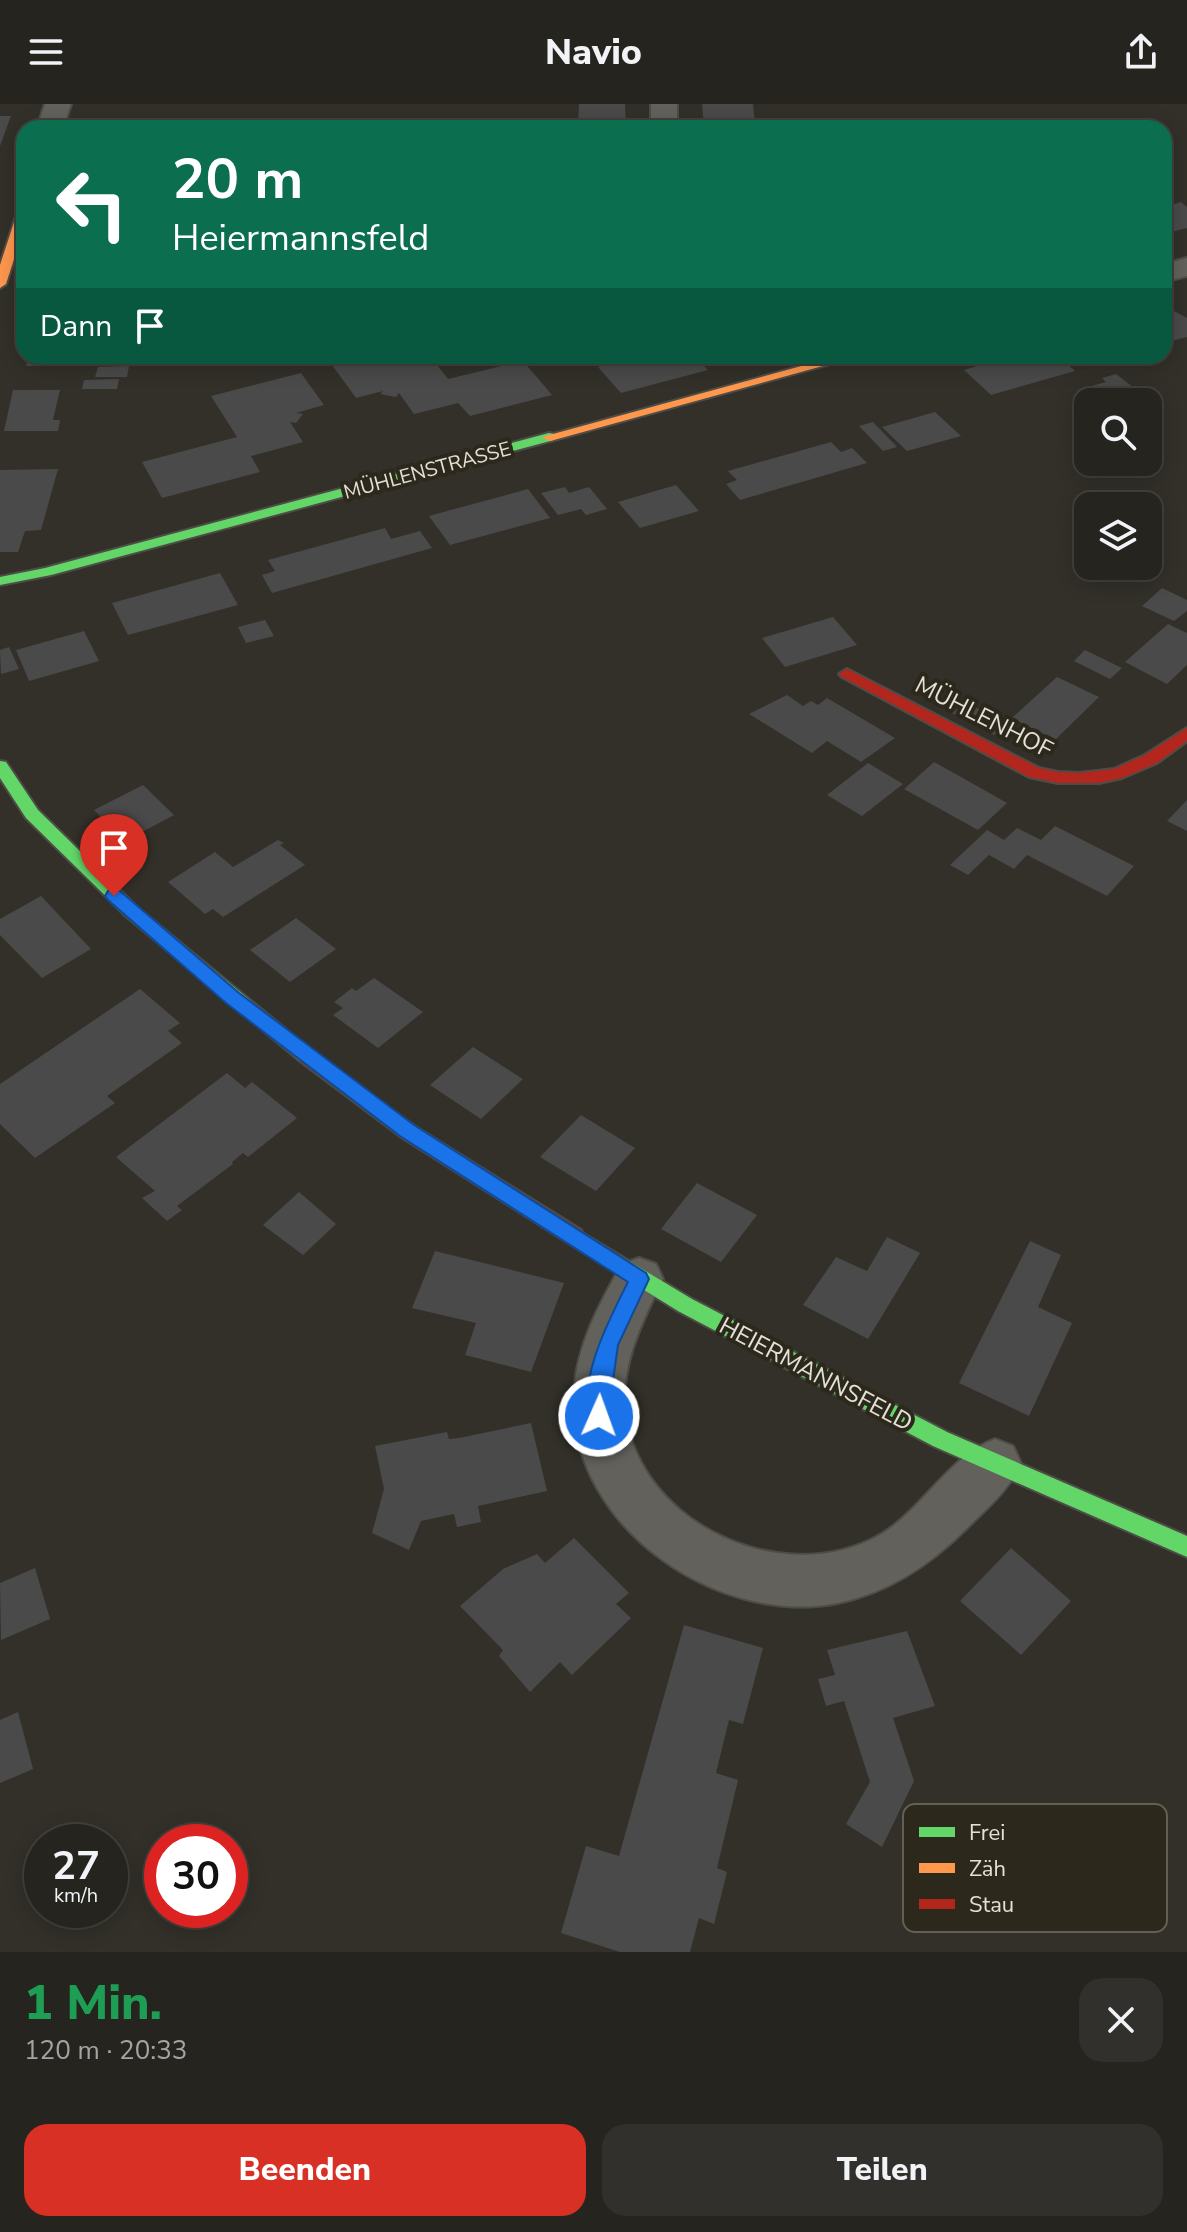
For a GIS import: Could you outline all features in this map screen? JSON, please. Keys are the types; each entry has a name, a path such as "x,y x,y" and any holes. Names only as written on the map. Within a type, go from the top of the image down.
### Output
{"street":[{"path":"0,284 16,235"},
{"name":"MÜHLENSTRASSE","path":"0,581 61,568 823,364"},
{"name":"MÜHLENHOF","path":"847,674 1035,773 1049,777 1086,782 1130,774 1160,756 1187,733"},
{"name":"HEIERMANNSFELD","path":"0,766 17,795 71,855 132,912 232,998 407,1131 639,1279 940,1439 1187,1547"},
{"path":"639,1279 613,1331 603,1367 599,1416 605,1445 635,1502 668,1535 711,1560 777,1578 849,1574 881,1563 908,1546 995,1463"}],"building":[{"path":"579,104 625,104 626,120 578,120"},
{"path":"702,104 753,104 754,120 704,120"},
{"path":"0,116 11,116 0,146"},
{"path":"1181,202 1187,207 1187,228 1172,232 1172,205"},
{"path":"1172,312 1187,318 1187,337 1172,341"},
{"path":"27,364 81,364 81,365"},
{"path":"436,364 448,379 510,364 526,364 552,395 470,416 458,403 414,414 399,393 396,397 380,394 383,391 356,398 332,365"},
{"path":"609,364 702,364 708,370 621,393 598,367"},
{"path":"984,364 1067,364 1075,371 991,395 964,370"},
{"path":"129,366 127,377 95,377 98,367"},
{"path":"301,373 324,405 296,413 303,414 296,423 290,422 303,442 251,456 260,472 162,498 142,462 237,437 211,396"},
{"path":"1116,374 1134,388 1084,388 1106,382 1102,378"},
{"path":"119,379 117,389 82,389 84,380"},
{"path":"13,390 60,390 53,420 60,420 58,431 4,431"},
{"path":"935,412 961,436 907,451 882,427"},
{"path":"873,422 897,447 883,451 859,426"},
{"path":"831,442 841,452 852,448 867,463 740,500 726,484 737,480 728,471"},
{"path":"58,469 41,530 25,531 18,552 0,552 0,470"},
{"path":"676,485 699,511 640,528 618,502"},
{"path":"565,487 569,493 589,487 607,509 586,515 581,509 558,515 541,493"},
{"path":"528,489 550,518 450,545 429,516"},
{"path":"385,528 391,539 420,531 432,548 272,593 262,575 275,571 268,560"},
{"path":"220,573 238,605 128,635 112,603"},
{"path":"1162,588 1187,600 1187,611 1174,621 1142,606"},
{"path":"833,617 857,645 785,667 762,638"},
{"path":"265,620 274,636 246,643 238,627"},
{"path":"1168,624 1187,633 1187,665 1167,684 1125,662"},
{"path":"84,631 99,661 29,681 16,650"},
{"path":"9,647 19,669 1,674 0,650"},
{"path":"1085,650 1122,668 1110,679 1074,661"},
{"path":"1057,677 1099,697 1055,740 1012,718"},
{"path":"787,695 803,706 811,701 818,705 827,698 895,738 861,762 827,741 812,753 749,714"},
{"path":"965,702 1006,723 994,735 952,713"},
{"path":"934,762 1007,803 978,830 904,789"},
{"path":"868,763 903,784 862,816 827,795"},
{"path":"143,785 174,815 125,841 94,810"},
{"path":"1187,800 1187,831 1167,821"},
{"path":"1055,826 1134,866 1107,896 1027,855 1014,869 989,855 968,875 950,865 987,830 1004,840 1017,828 1041,840"},
{"path":"278,840 305,865 223,917 213,909 205,914 168,882 215,852 233,867"},
{"path":"41,896 91,949 42,978 0,935 0,919"},
{"path":"296,918 336,949 290,982 250,950"},
{"path":"374,978 423,1012 378,1048 333,1015 343,1008 334,1002 352,988 356,991"},
{"path":"140,989 180,1023 168,1031 182,1043 107,1096 115,1103 35,1158 0,1124 0,1084"},
{"path":"473,1047 523,1079 481,1119 430,1085"},
{"path":"227,1073 245,1088 252,1082 297,1118 248,1157 243,1153 177,1206 182,1210 167,1221 142,1198 155,1191 116,1157"},
{"path":"581,1115 635,1148 596,1191 540,1157"},
{"path":"697,1183 757,1215 721,1262 661,1229"},
{"path":"299,1192 336,1224 303,1255 263,1225"},
{"path":"887,1237 920,1253 868,1339 803,1305 836,1257 867,1271"},
{"path":"1030,1241 1061,1255 1038,1307 1072,1323 1029,1416 959,1383"},
{"path":"435,1251 564,1283 531,1372 465,1355 476,1323 412,1308"},
{"path":"531,1423 547,1491 478,1506 481,1522 457,1527 454,1514 421,1521 409,1550 372,1533 384,1489 375,1446 447,1432 449,1439 459,1438"},
{"path":"574,1538 629,1593 616,1604 631,1618 572,1675 560,1662 530,1692 499,1656 503,1650 460,1606 503,1569 537,1554 545,1563"},
{"path":"1011,1548 1071,1601 1021,1655 960,1601"},
{"path":"35,1568 50,1619 1,1640 0,1583"},
{"path":"684,1625 763,1648 743,1724 729,1720 716,1773 738,1780 717,1868 727,1872 714,1924 699,1918 690,1952 620,1952 561,1933 586,1846 619,1856"},
{"path":"907,1631 935,1706 893,1718 914,1781 882,1847 846,1824 870,1782 844,1701 826,1706 818,1679 835,1675 827,1650"},
{"path":"18,1712 33,1769 0,1783 0,1720"}],"traffic: fast":[{"path":"0,581 46,572 549,437"},
{"path":"0,766 32,814 132,912 306,1056"},
{"path":"574,1236 685,1305 940,1439 1187,1547"}],"traffic: slow":[{"path":"0,284 16,235"},
{"path":"549,437 823,364"}],"traffic: jam":[{"path":"847,674 1035,773 1058,777 1099,778 1117,774 1151,759 1187,733"},
{"path":"306,1056 407,1131 574,1236"}],"route":[{"path":"114,896 232,998 407,1131 639,1279 608,1345 601,1376 599,1416"}]}
